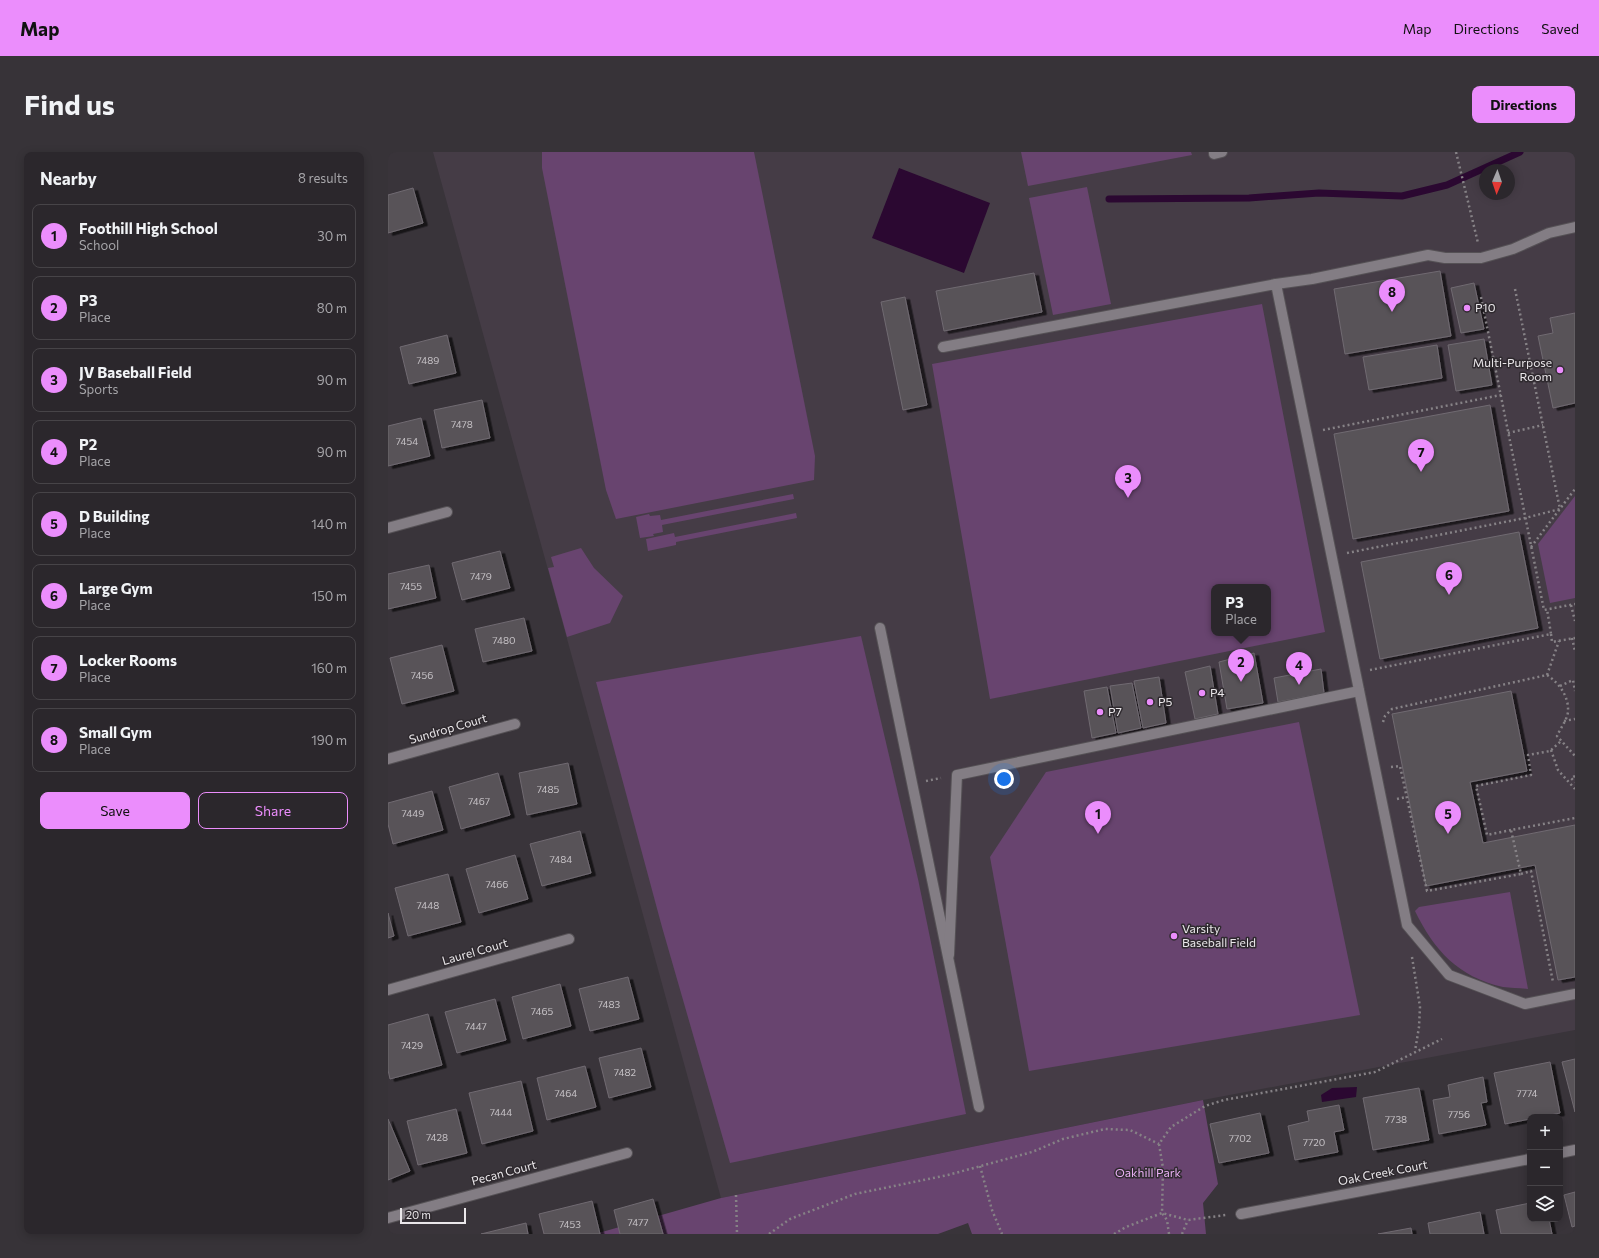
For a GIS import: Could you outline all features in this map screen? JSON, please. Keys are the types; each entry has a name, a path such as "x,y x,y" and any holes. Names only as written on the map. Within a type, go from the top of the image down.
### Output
{"street":[{"path":"1214,152 1214,154 1222,152"},
{"path":"943,347 1276,284 1312,279 1428,255 1445,258 1481,258 1513,249 1549,233 1575,227"},
{"path":"1276,284 1407,925 1449,975 1525,1004 1575,994"},
{"path":"388,528 447,512"},
{"path":"880,628 911,784 980,1106"},
{"path":"949,956 957,775 1359,691"},
{"name":"Sundrop Court","path":"388,759 515,724"},
{"name":"Laurel Court","path":"388,990 569,938"},
{"path":"1563,1152 1575,1150"},
{"name":"Pecan Court","path":"388,1218 627,1153"},
{"name":"Oak Creek Court","path":"1241,1214 1527,1160"}],"path":[{"path":"1456,152 1481,258"},
{"path":"1515,289 1560,509"},
{"path":"1481,297 1544,610 1573,604 1575,621"},
{"path":"1307,434 1501,395"},
{"path":"1508,433 1543,425"},
{"path":"1531,547 1575,489"},
{"path":"1332,556 1525,518 1560,509"},
{"path":"1547,609 1552,642 1574,638 1575,651"},
{"path":"1356,672 1551,634"},
{"path":"1547,674 1559,641"},
{"path":"1547,674 1557,682 1566,696 1568,713 1557,736 1575,756"},
{"path":"1382,724 1392,709 1547,674"},
{"path":"1560,686 1572,680 1575,691"},
{"path":"1564,721 1575,719"},
{"path":"1561,741 1551,750 1528,755 1531,775 1476,786 1487,835 1575,818"},
{"path":"1551,750 1558,770 1575,789"},
{"path":"1388,760 1390,767 1400,766 1427,891 1531,871 1554,985"},
{"path":"911,784 957,775"},
{"path":"1575,776 1571,778 1575,782"},
{"path":"1511,830 1521,874"},
{"path":"1412,954 1420,1006 1419,1027 1415,1051"},
{"path":"1169,1234 1167,1220 1162,1213 1163,1168 1159,1144 1172,1127 1205,1106 1224,1100 1374,1072 1442,1039"},
{"path":"769,1234 790,1219 855,1194 948,1175 1032,1152 1063,1138 1105,1129 1130,1130 1159,1144"},
{"path":"980,1166 992,1210 1002,1234"},
{"path":"1144,1170 1163,1168"},
{"path":"736,1195 737,1234"},
{"path":"1114,1234 1126,1227 1162,1213 1188,1220 1241,1214"},
{"path":"1182,1234 1188,1220"}],"shaded area":[{"path":"433,152 1575,152 1575,1030 1203,1100 721,1198"},
{"path":"899,168 990,203 964,273 872,238"},
{"path":"1357,1087 1356,1097 1322,1102 1321,1095 1332,1088"}],"green space":[{"path":"542,152 754,152 815,456 814,480 616,519 606,490 542,168"},
{"path":"1021,152 1191,152 1192,155 1028,186"},
{"path":"1087,187 1111,304 1053,315 1029,198"},
{"path":"1262,304 1325,632 990,699 932,364"},
{"path":"793,494 794,499 662,525 663,532 653,534 654,536 640,538 636,517 649,514 650,516 660,515 661,520"},
{"path":"1575,496 1575,598 1550,603 1538,544"},
{"path":"796,513 797,518 676,542 676,545 648,551 646,539 674,533 675,537"},
{"path":"581,548 594,568 623,596 610,623 567,637 548,568 554,567 551,557"},
{"path":"861,636 918,879 966,1114 730,1163 662,927 596,682"},
{"name":"Varsity Baseball Field","path":"1299,722 1360,1015 1029,1071 990,857 1046,772"},
{"path":"1510,892 1528,989 1503,987 1487,982 1460,969 1439,950 1422,925 1415,911 1419,907"},
{"name":"Oakhill Park","path":"1203,1100 1218,1184 1203,1203 1206,1234 972,1234 968,1223 938,1234 595,1234 721,1198"}],"building":[{"path":"413,188 423,223 388,233 388,195"},
{"path":"1440,271 1451,336 1345,354 1334,289"},
{"path":"1034,273 1042,312 944,331 936,291"},
{"name":"P10","path":"1474,283 1484,329 1461,333 1451,288"},
{"path":"905,297 927,405 903,410 881,302"},
{"name":"Multi-Purpose Room","path":"1575,313 1575,403 1553,408 1538,336 1553,333 1550,318"},
{"path":"447,335 456,373 409,384 400,347"},
{"path":"1484,339 1492,385 1456,391 1448,345"},
{"path":"1437,345 1442,378 1369,390 1363,357"},
{"path":"482,400 490,438 442,448 434,410"},
{"path":"1490,405 1509,511 1353,539 1334,434"},
{"path":"421,418 430,456 388,466 388,426"},
{"path":"1519,532 1538,628 1380,659 1361,562"},
{"path":"500,551 510,588 462,600 452,563"},
{"path":"429,565 436,598 388,609 388,574"},
{"path":"524,618 532,651 483,662 475,629"},
{"path":"442,645 454,691 402,704 390,658"},
{"path":"1254,653 1263,703 1227,709 1219,662"},
{"name":"P4","path":"1210,666 1218,714 1195,719 1185,672"},
{"path":"1321,669 1324,693 1278,702 1274,678"},
{"name":"P5","path":"1159,677 1166,723 1143,728 1134,681"},
{"path":"1132,683 1141,728 1118,733 1110,686"},
{"name":"P7","path":"1107,687 1116,733 1092,738 1084,691"},
{"path":"1511,691 1527,771 1470,782 1483,843 1575,825 1575,977 1558,980 1535,865 1426,886 1392,714"},
{"path":"568,763 577,804 527,815 519,773"},
{"path":"498,773 510,815 461,829 449,787"},
{"path":"432,791 443,830 393,844 388,824 388,803"},
{"path":"580,831 591,873 542,886 530,844"},
{"path":"515,855 528,899 479,913 466,869"},
{"path":"448,874 461,922 408,936 395,888"},
{"path":"388,913 394,936 388,938"},
{"path":"628,977 639,1019 590,1031 579,989"},
{"path":"560,984 571,1026 523,1039 512,997"},
{"path":"495,999 506,1040 457,1053 445,1012"},
{"path":"428,1014 442,1065 390,1079 388,1070 388,1025"},
{"path":"641,1048 651,1087 609,1098 599,1058"},
{"path":"1575,1059 1575,1112 1562,1062"},
{"path":"1550,1062 1560,1113 1527,1114 1527,1120 1505,1124 1494,1073"},
{"path":"585,1066 596,1107 547,1120 537,1078"},
{"path":"1483,1077 1487,1102 1481,1103 1486,1125 1439,1134 1433,1100 1450,1097 1448,1085"},
{"path":"521,1081 533,1131 482,1144 469,1093"},
{"path":"1419,1088 1429,1140 1373,1150 1363,1098"},
{"path":"1339,1105 1344,1130 1334,1132 1338,1152 1295,1160 1288,1126 1309,1121 1307,1111"},
{"path":"456,1109 467,1153 418,1165 407,1121"},
{"path":"1260,1113 1269,1153 1219,1163 1210,1124"},
{"path":"388,1119 410,1171 388,1180"},
{"path":"1575,1192 1575,1226 1572,1227 1564,1195"},
{"path":"653,1199 663,1234 620,1234 614,1210"},
{"path":"592,1201 600,1234 544,1234 539,1214"},
{"path":"1527,1204 1527,1222 1550,1222 1552,1234 1501,1234 1496,1210"},
{"path":"1480,1212 1484,1234 1430,1234 1428,1223"},
{"path":"526,1223 528,1234 481,1234"},
{"path":"1411,1228 1412,1234 1378,1234"}],"waterway":[{"path":"1109,199 1249,198 1319,193 1402,196 1447,185 1520,152"}],"place":[{"name":"P10","path":"1467,308"},
{"name":"Small Gym","path":"1392,312"},
{"name":"Multi-Purpose Room","path":"1560,370"},
{"name":"Locker Rooms","path":"1421,472"},
{"name":"JV Baseball Field","path":"1128,498"},
{"name":"Large Gym","path":"1449,595"},
{"name":"P3","path":"1241,682"},
{"name":"P2","path":"1299,685"},
{"name":"P4","path":"1202,693"},
{"name":"P5","path":"1150,702"},
{"name":"P7","path":"1100,712"},
{"name":"Foothill High School","path":"1098,834"},
{"name":"D Building","path":"1448,834"},
{"name":"Varsity Baseball Field","path":"1174,936"}]}
